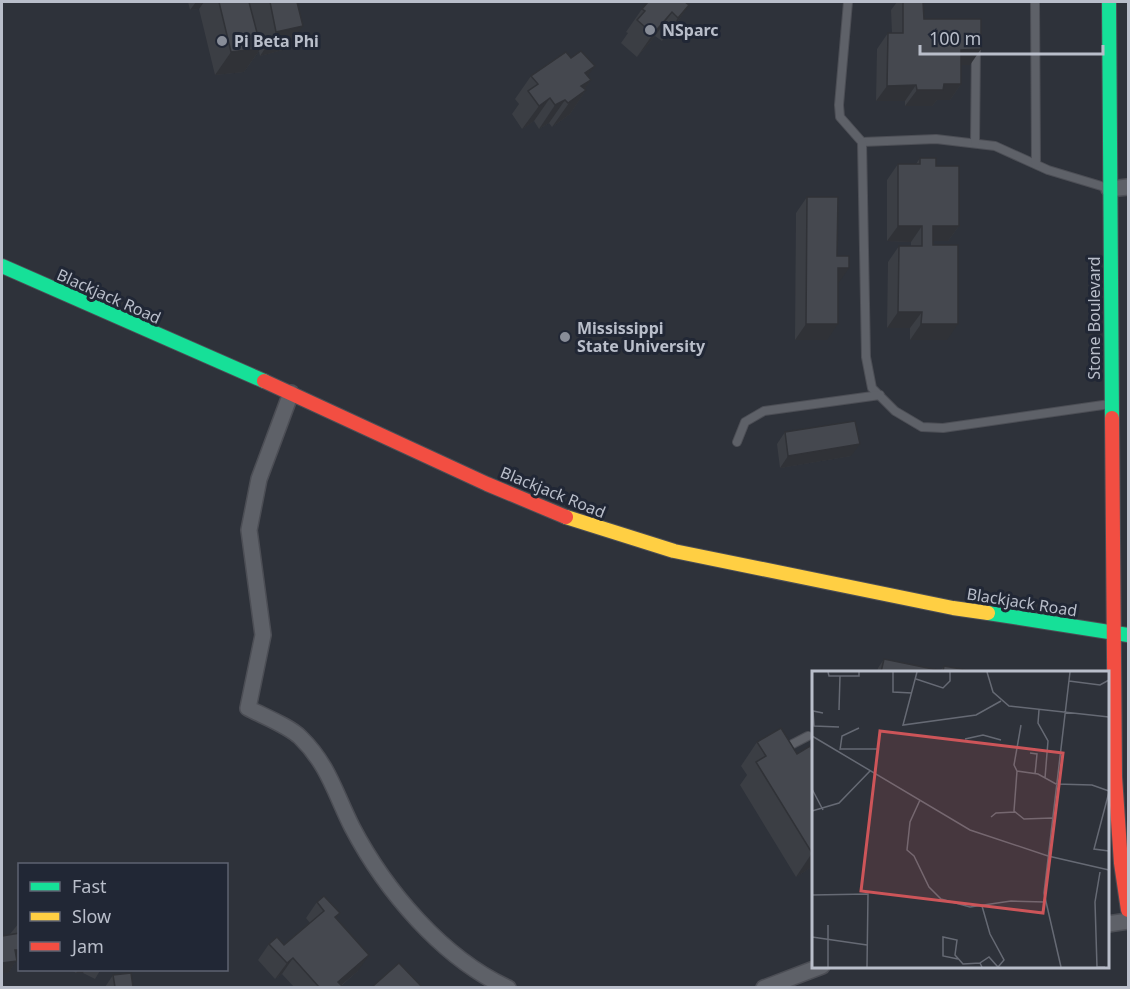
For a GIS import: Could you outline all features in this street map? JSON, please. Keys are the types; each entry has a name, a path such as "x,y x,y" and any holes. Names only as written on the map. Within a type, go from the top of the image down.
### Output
{"street":[{"name":"Stone Boulevard","path":"1109,2 1115,777 1121,863 1128,910"},
{"path":"1109,189 1128,187"},
{"name":"Blackjack Road","path":"2,266 291,393 487,484 563,516 622,536 674,551 953,608 1128,635"},
{"path":"2,275 27,278"},
{"path":"291,393 259,479 249,530 262,635 249,708 299,735 323,763 369,857 413,915 459,956 494,981 508,987"},
{"path":"1109,924 1128,921"},
{"path":"764,987 816,968"}],"lane":[{"path":"849,2 839,105 840,117 862,142 866,357 872,387 896,411 922,427 944,428 1111,404"},
{"path":"1035,2 1036,165"},
{"path":"975,143 976,42"},
{"path":"862,142 936,139 995,146 1036,165 1109,189"},
{"path":"737,442 745,422 764,411 880,395"},
{"path":"779,752 808,736"}],"building":[{"path":"219,2 249,2 261,48 231,52"},
{"path":"270,2 297,2 303,26 276,32"},
{"path":"648,2 685,2 689,5 678,18 672,12 653,34 637,20 645,11 642,9"},
{"path":"903,2 923,2 924,19 981,19 981,49 961,50 961,84 944,84 943,90 917,90 916,85 887,86 888,33 903,33"},
{"path":"581,51 595,66 585,73 591,80 581,86 586,90 568,103 565,100 555,105 550,98 539,106 528,91 538,84 531,76 566,52 571,58"},
{"path":"920,158 936,158 936,166 959,166 959,226 933,226 933,245 958,245 958,324 921,324 922,312 898,312 899,246 922,246 922,226 898,226 898,164 920,164"},
{"path":"807,197 838,197 837,256 849,256 849,268 838,268 838,324 806,324"},
{"path":"855,421 860,444 788,456 785,432"},
{"path":"884,659 943,671 881,671"},
{"path":"944,666 972,671 943,671"},
{"path":"781,728 797,754 810,746 812,750 812,853 756,762 766,756 757,742"},
{"path":"324,896 340,913 335,917 369,955 338,982 343,987 319,987 293,958 287,963 269,944 277,937 284,945 324,911 317,902"},
{"path":"18,933 18,950 15,950 17,961 2,963 2,936"},
{"path":"399,963 422,987 372,987"},
{"path":"131,973 133,987 115,987 113,975"}],"traffic: fast":[{"path":"1109,2 1112,418"},
{"path":"2,266 264,381"},
{"path":"988,613 1128,635"}],"traffic: slow":[{"path":"566,517 674,551 953,608 988,613"}],"traffic: jam":[{"path":"264,381 487,484 566,517"},
{"path":"1112,418 1115,777 1121,863 1128,910"}],"place":[{"name":"NSparc","path":"650,30"},
{"name":"Pi Beta Phi","path":"222,41"},
{"name":"Mississippi State University","path":"565,337"}]}
